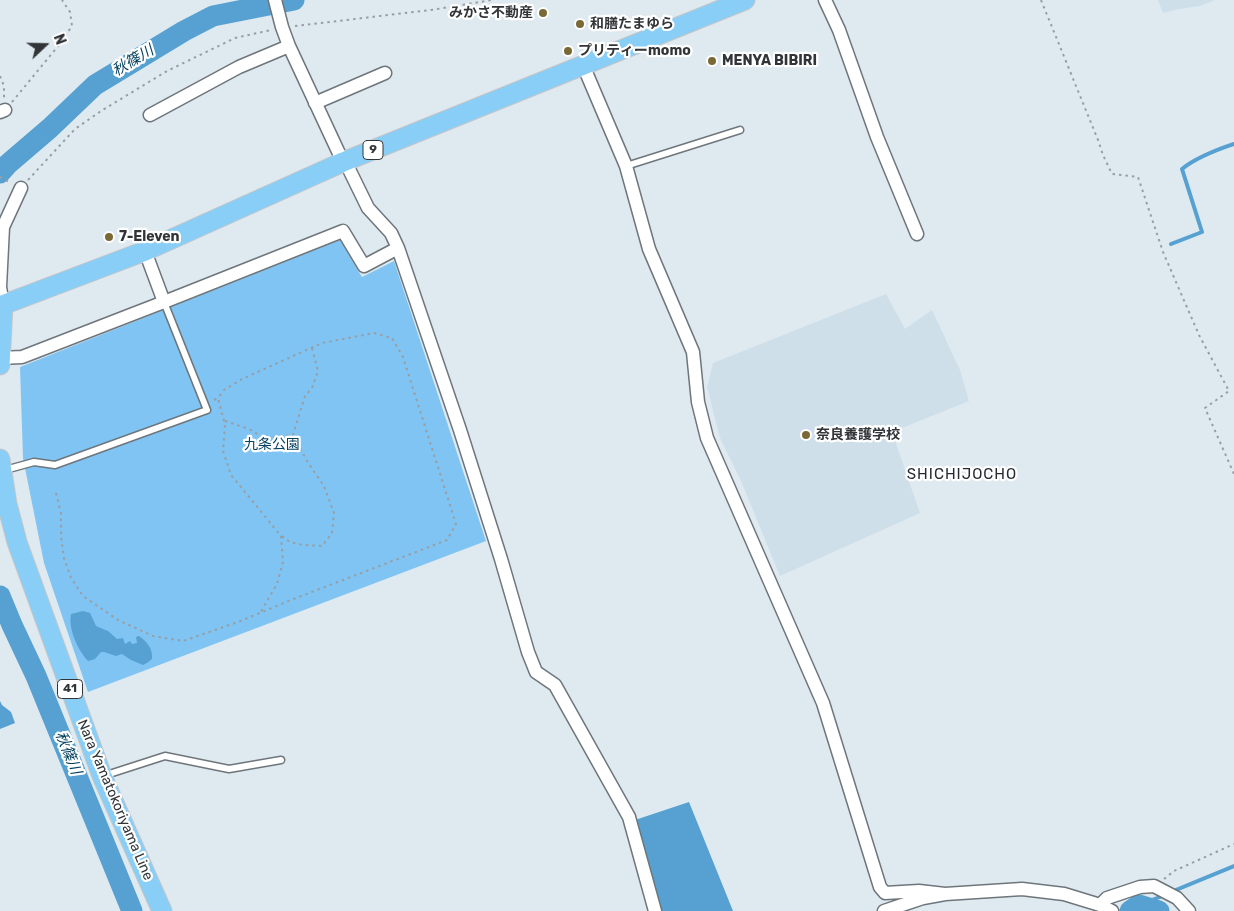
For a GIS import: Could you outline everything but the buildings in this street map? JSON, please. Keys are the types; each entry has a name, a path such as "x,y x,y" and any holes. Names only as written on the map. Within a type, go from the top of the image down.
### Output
{"main road":[{"name":"9","path":"1,306 144,251 344,162 745,0"},
{"path":"0,365 1,306"},
{"name":"Nara Yamatokoriyama Line","path":"1,465 7,504 17,542 102,776 162,911"}],"street":[{"path":"275,0 289,46 344,162 368,208 391,233 398,248 463,439 528,652 536,672 555,685 629,817 655,911"},
{"path":"825,0 839,30 877,137 917,234"},
{"path":"150,115 239,67 289,46"},
{"path":"583,65 626,166 649,250 693,352 698,402 707,438 823,703 880,887 885,893 919,892 945,894"},
{"path":"315,103 385,73"},
{"path":"1,306 3,227 21,188"},
{"path":"0,358 22,358 343,231 364,266 398,248"},
{"path":"144,251 164,302"},
{"path":"884,911 923,898 945,894 1022,889 1064,894 1107,909 1107,898 1140,887 1154,886 1176,898 1189,911"}],"lane":[{"path":"626,166 740,130"},
{"path":"1,465 34,462 55,465 207,410 164,302"},
{"path":"102,776 165,756 229,769 281,760"}],"path":[{"path":"2,111 59,45 72,26 70,12 62,0"},
{"path":"21,188 75,129 167,71 235,38 282,27 431,10 492,0"},
{"path":"1041,0 1112,174 1138,177 1163,252 1198,335 1229,391 1205,408 1234,474"},
{"path":"0,76 4,86 2,111"},
{"path":"56,493 61,513 60,537 64,558 71,578 83,596 118,620 153,636 183,641 447,540 456,524 403,357 392,338 374,333 322,343 242,379 224,390 218,398 204,404"},
{"path":"218,398 224,421 223,451 231,475 286,541 322,546 332,533 334,513 324,486 307,461 293,435 305,396 312,388 318,371 312,348"},
{"path":"224,421 249,429 264,438 293,435"},
{"path":"260,613 277,584 283,562 281,536"},
{"path":"1154,886 1174,871 1234,844"}],"shaded area":[{"path":"1158,0 1215,0 1200,6 1163,13"},
{"name":"奈良養護学校","path":"886,294 905,329 932,310 960,370 969,401 892,432 920,513 780,576 741,481 720,438 707,387 713,363"},
{"path":"83,611 90,613 96,626 108,631 117,639 123,638 125,644 130,641 132,644 137,643 136,637 139,636 149,646 152,652 152,659 143,665 122,654 116,656 101,652 95,659 88,661 77,645 72,633 70,620 71,614"},
{"path":"0,701 11,712 15,723 0,729"},
{"path":"689,802 733,911 662,911 635,820"}],"green space":[{"name":"九条公園","path":"340,240 362,277 394,261 486,541 88,692 44,563 23,458 20,367"}],"waterway":[{"name":"秋篠川","path":"0,173 95,85 184,31 213,16 294,0"},
{"path":"1171,244 1202,232 1182,169 1200,157 1234,144"},
{"name":"秋篠川","path":"0,596 36,676 132,911"},
{"path":"1171,892 1234,866"},
{"path":"1139,905 1165,895"},
{"path":"1130,911 1139,905 1159,911"}],"place":[{"name":"みかさ不動産","path":"543,13"},
{"name":"和膳たまゆら","path":"580,24"},
{"name":"プリティーmomo","path":"568,51"},
{"name":"MENYA BIBIRI","path":"712,61"},
{"name":"7-Eleven","path":"109,237"},
{"name":"奈良養護学校","path":"806,435"}],"district":[{"name":"SHICHIJOCHO","path":"962,475"}]}
